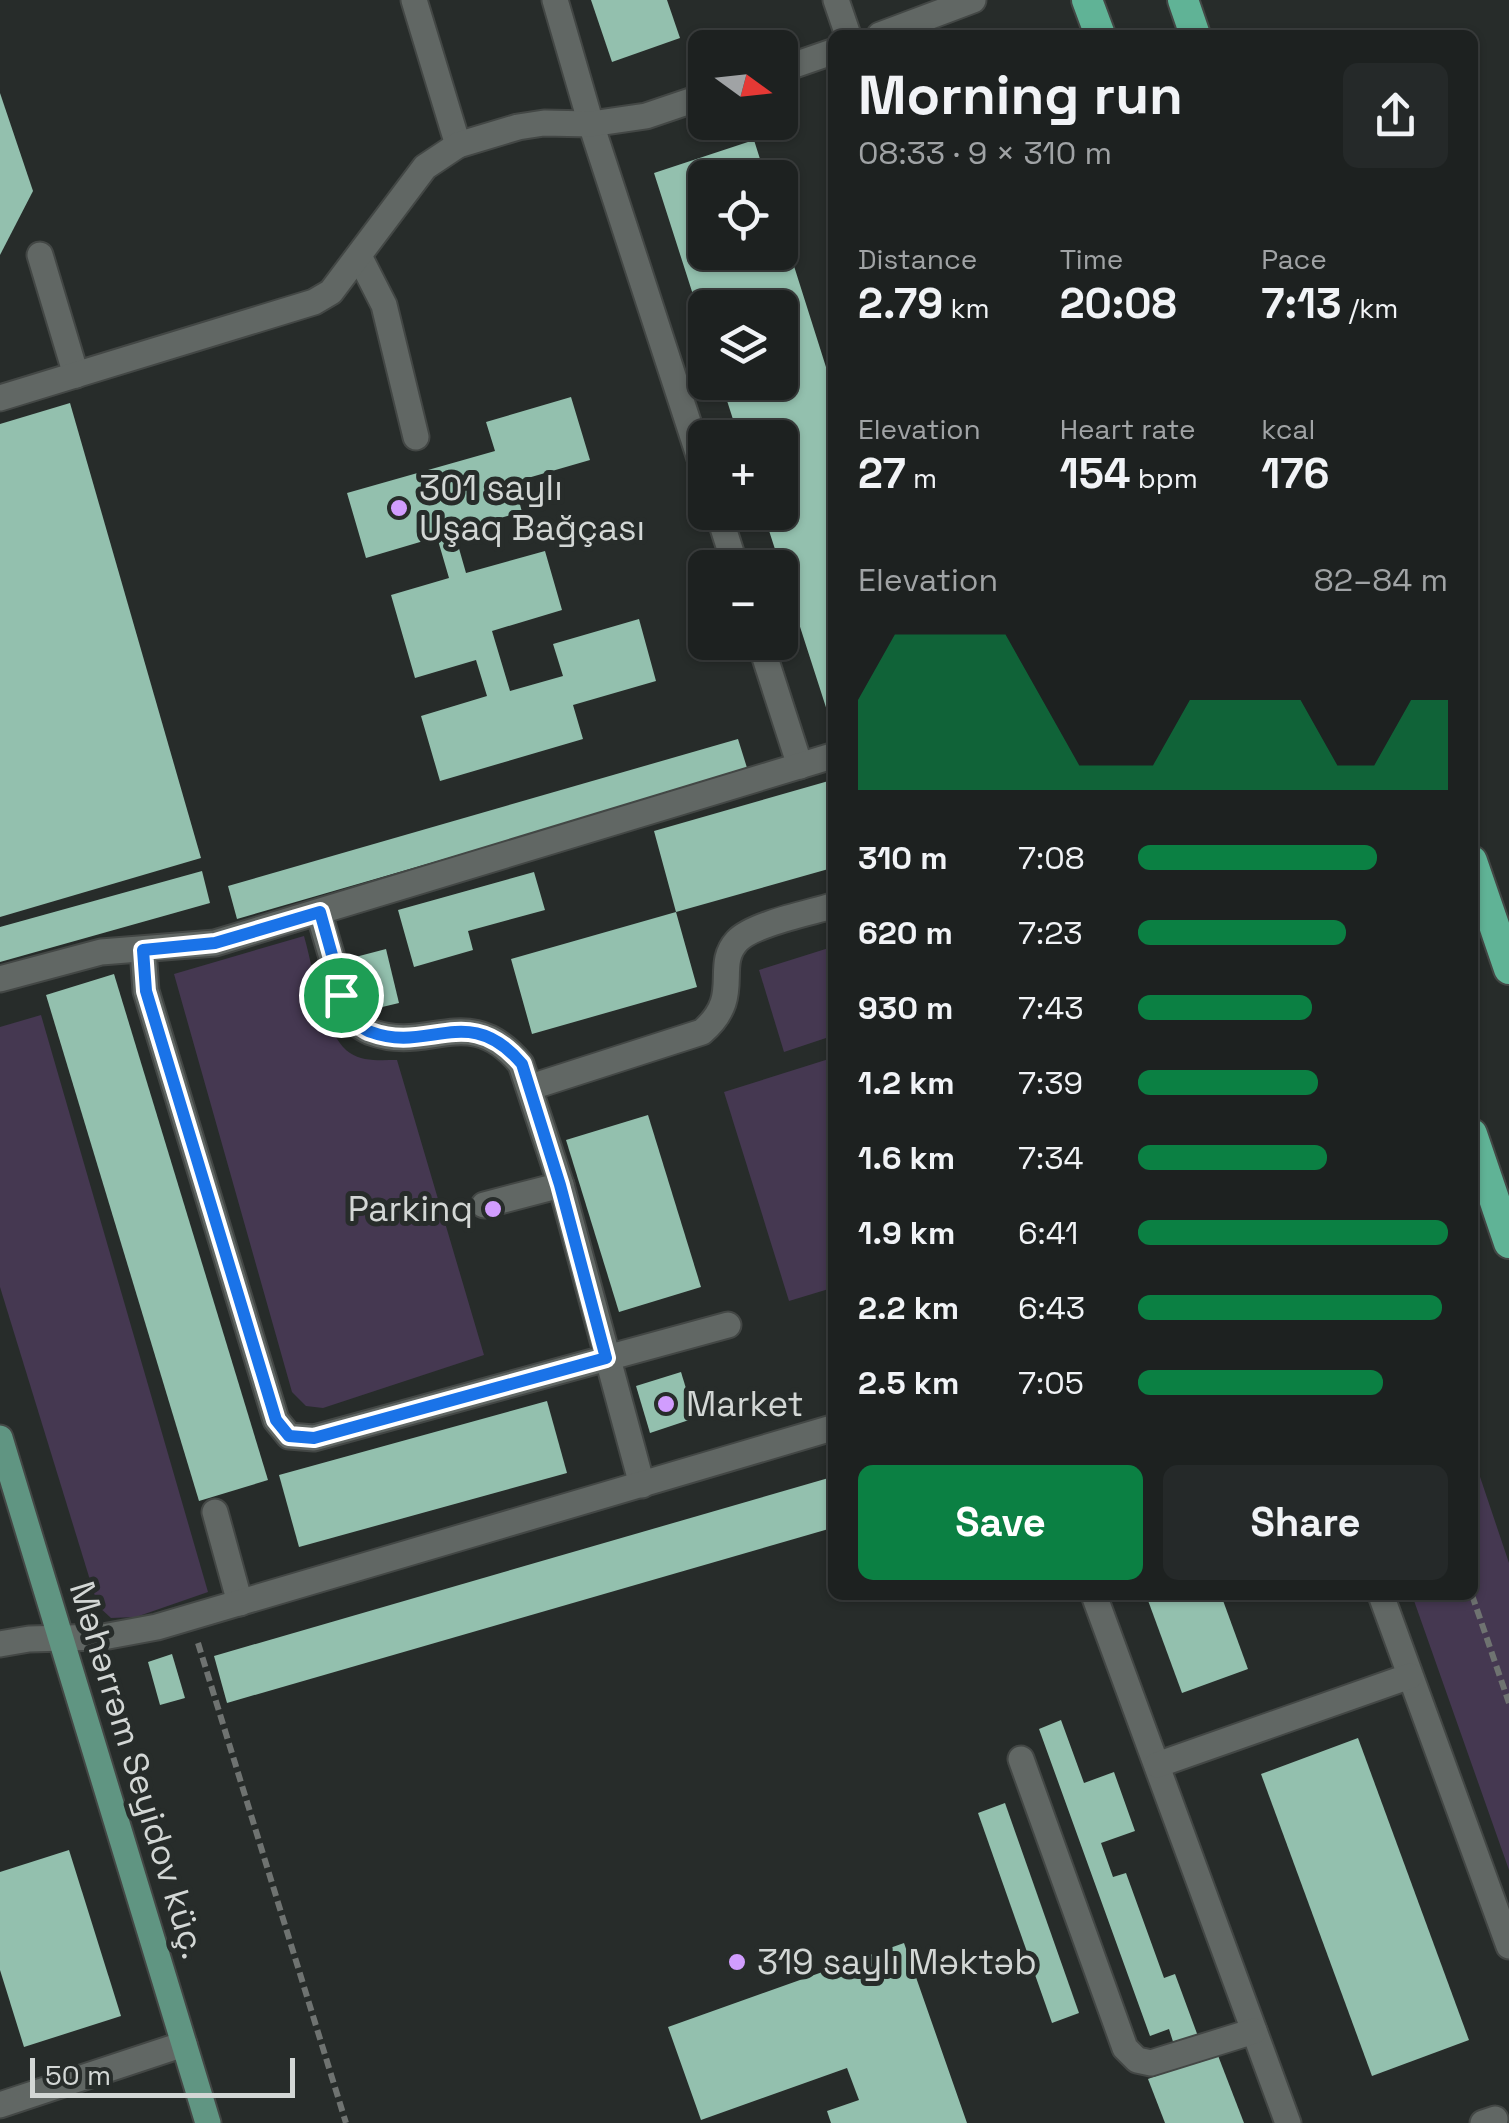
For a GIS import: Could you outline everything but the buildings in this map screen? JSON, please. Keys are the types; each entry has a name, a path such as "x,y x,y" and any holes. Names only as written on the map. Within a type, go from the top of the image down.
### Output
{"highway":[{"path":"1088,0 1098,30"},
{"path":"1183,0 1193,30"},
{"path":"1478,879 1509,969"},
{"path":"1478,1152 1509,1243"}],"main road":[{"name":"Məhərrəm Seyidov küç.","path":"0,1438 208,2123"}],"street":[{"path":"414,0 458,145"},
{"path":"555,0 688,422"},
{"path":"836,0 846,30"},
{"path":"893,30 973,0"},
{"path":"798,64 828,53"},
{"path":"0,398 314,302 331,292 425,166 458,145 518,127 591,124 646,116 688,102"},
{"path":"40,256 76,375"},
{"path":"358,256 384,305 416,437"},
{"path":"766,660 800,766"},
{"path":"0,979 101,952 215,943 828,757"},
{"path":"531,1087 702,1032 725,1006 728,958 736,942 754,931 828,907"},
{"path":"320,912 350,1019 370,1032 394,1036 468,1031 482,1034 508,1048 522,1064 560,1185 642,1485"},
{"path":"143,950 146,991 270,1402 276,1420 289,1436 314,1438 728,1326"},
{"path":"484,1205 560,1185"},
{"path":"0,1644 29,1638 103,1637 190,1618 828,1429"},
{"path":"214,1512 240,1603"},
{"path":"1096,1600 1288,2123"},
{"path":"1383,1600 1509,1946"},
{"path":"1157,1765 1410,1676"},
{"path":"1021,1759 1126,2048 1137,2060 1152,2063 1254,2031"},
{"path":"0,2105 184,2044"}],"path":[{"path":"1474,1600 1509,1703"},
{"path":"190,1618 346,2123"}],"shaded area":[{"path":"304,936 326,1016 341,1044 361,1058 397,1060 484,1355 323,1408 306,1406 292,1392 174,974"},
{"path":"828,948 828,1037 784,1052 759,970"},
{"path":"41,1015 208,1592 136,1617 111,1618 98,1606 0,1287 0,1027"},
{"path":"828,1059 828,1289 789,1301 724,1092"},
{"path":"1478,1471 1509,1563 1509,1870 1414,1600 1478,1600"}],"place":[{"name":"301 saylı Uşaq Bağçası","path":"399,508"},
{"name":"Parkinq","path":"493,1209"},
{"name":"Market","path":"666,1404"},
{"name":"319 saylı Məktəb","path":"737,1962"}],"route":[{"path":"320,912 341,995 350,1019 370,1032 394,1036 468,1031 496,1039 522,1064 560,1185 606,1358 314,1438 289,1436 276,1420 146,991 143,950 215,943 320,912"}]}
